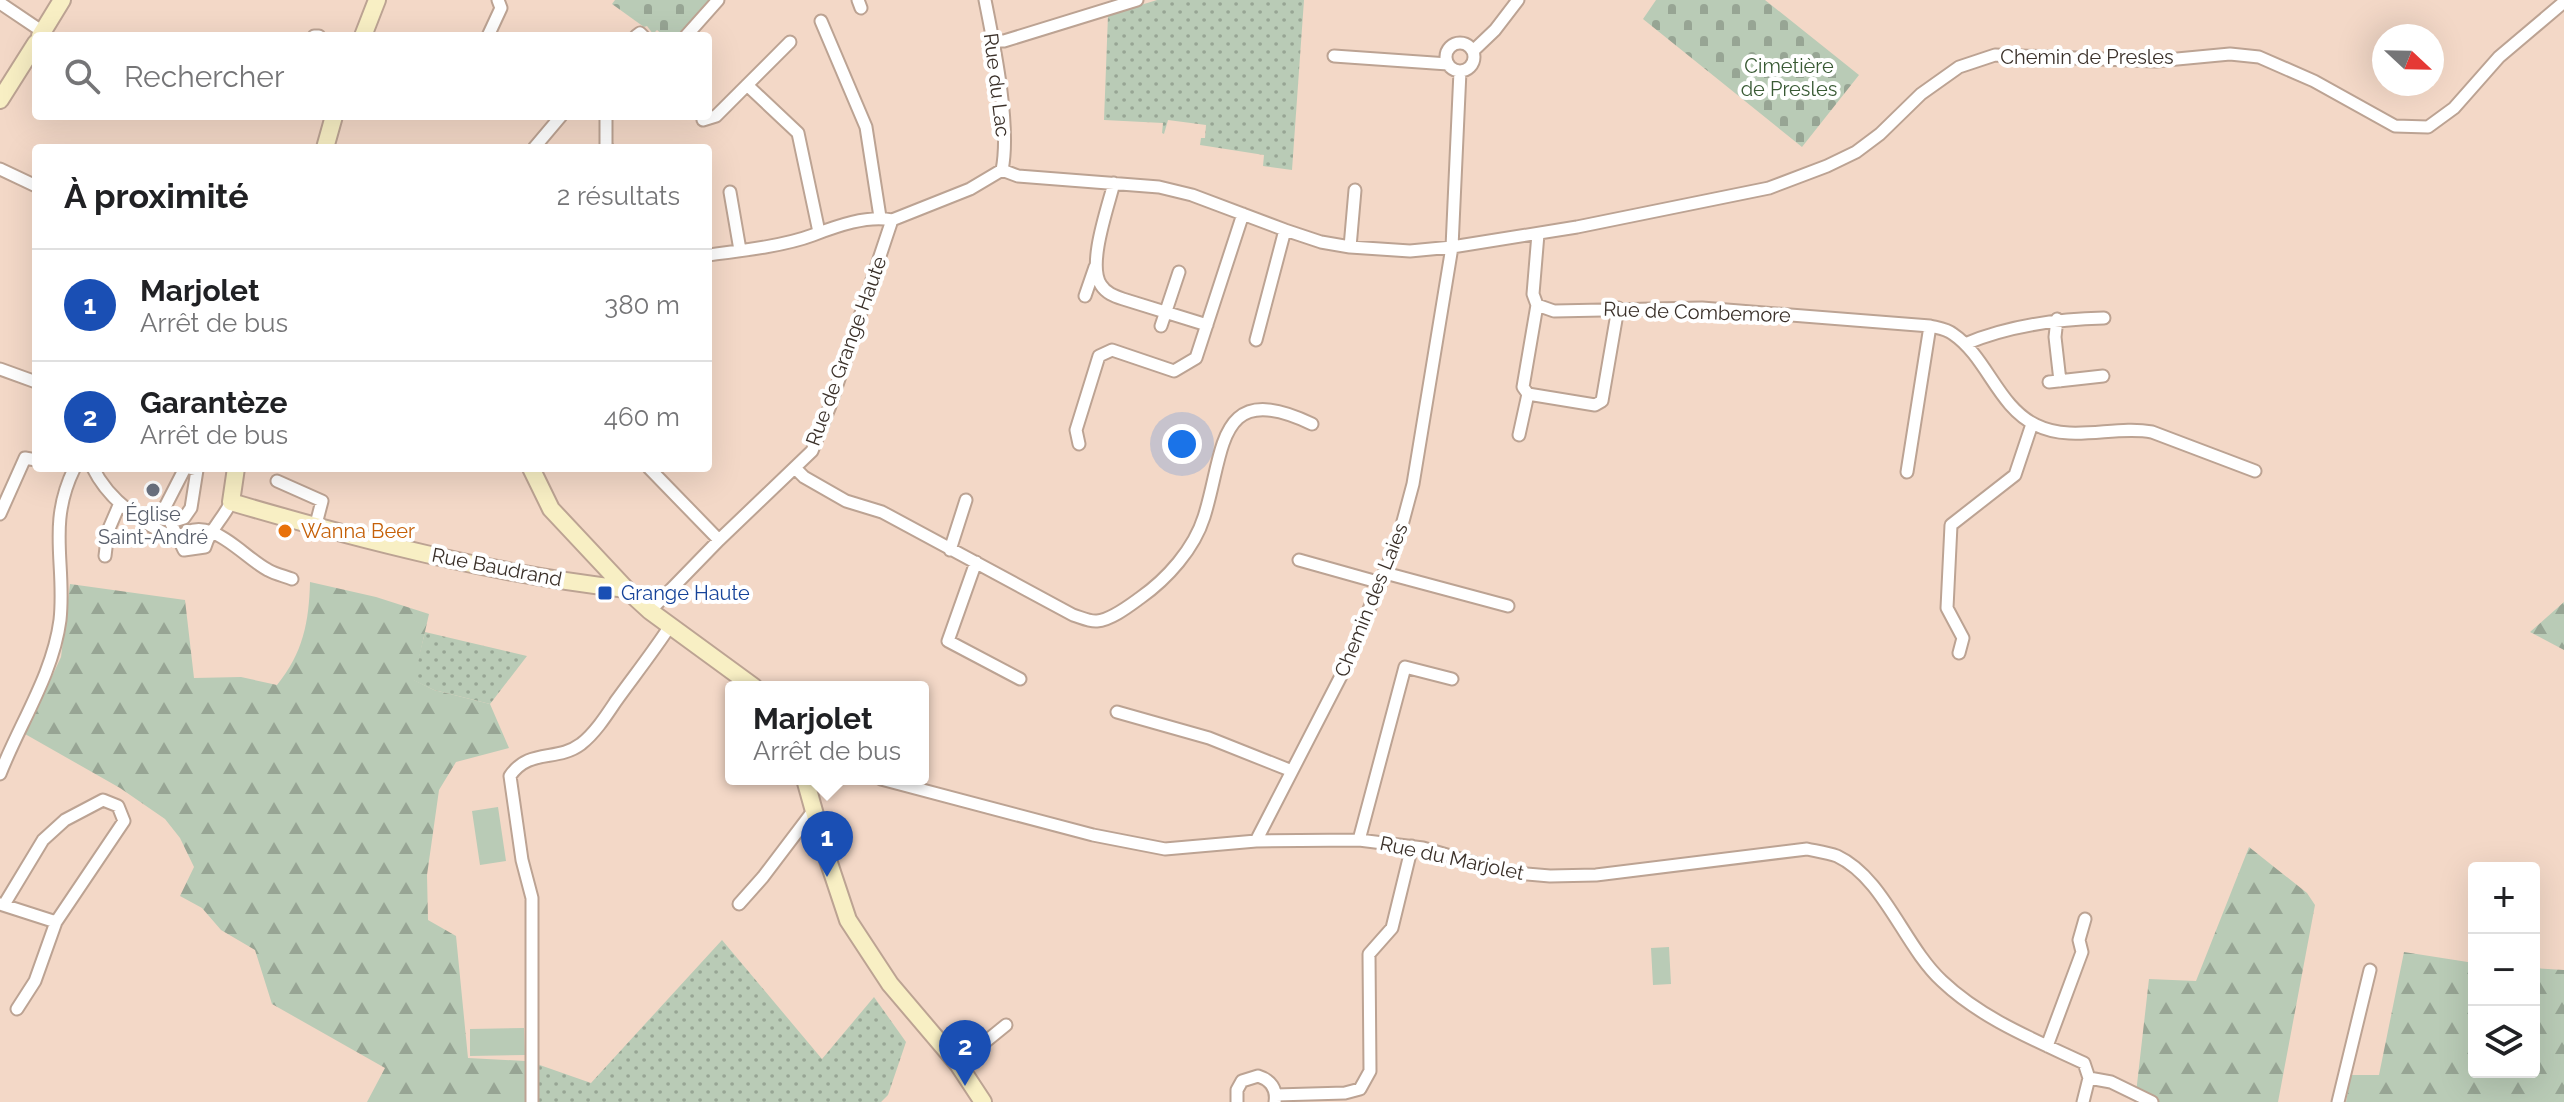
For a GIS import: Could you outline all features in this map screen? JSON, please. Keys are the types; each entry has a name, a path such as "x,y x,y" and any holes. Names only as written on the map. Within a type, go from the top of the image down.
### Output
{"street":[{"path":"43,32 62,0"},
{"path":"365,32 377,0"},
{"path":"490,32 501,8 498,0"},
{"path":"690,32 718,0"},
{"name":"Rue du Lac","path":"985,0 1006,153 1002,170"},
{"path":"992,41 1004,41 1137,0"},
{"path":"1473,51 1467,45 1454,45 1446,55 1448,64 1460,71 1472,64 1473,51 1495,30 1518,0"},
{"name":"Chemin de Presles","path":"1002,170 1018,176 1159,187 1192,195 1321,242 1350,247 1410,251 1452,247 1538,234 1769,188 1856,152 1880,134 1921,94 1959,67 1995,55 2156,61 2230,54 2259,57 2314,81 2395,126 2428,127 2454,108 2499,57 2564,2"},
{"path":"0,3 34,32"},
{"path":"821,21 866,127 886,219"},
{"path":"712,117 790,42"},
{"path":"0,100 32,50"},
{"path":"1334,56 1448,64"},
{"name":"Chemin des Laies","path":"1256,841 1342,674 1398,540 1413,484 1452,247 1460,71"},
{"path":"747,85 798,133 819,232"},
{"path":"326,144 333,120"},
{"path":"537,144 558,120"},
{"path":"606,120 606,144"},
{"path":"0,169 32,184"},
{"path":"712,254 886,219 970,189 1002,170"},
{"path":"1085,296 1095,267 1114,183"},
{"path":"1350,247 1355,190"},
{"path":"730,192 740,250"},
{"path":"1079,444 1076,430 1099,356 1112,350 1174,371 1196,358 1243,214"},
{"name":"Rue de Grange Haute","path":"650,611 812,451 830,406 886,219"},
{"path":"1256,340 1285,230"},
{"path":"1538,234 1533,294 1537,305 1523,387 1528,394 1595,405 1602,401 1618,308"},
{"path":"1095,267 1101,286 1109,294 1207,325"},
{"path":"1161,326 1179,272"},
{"name":"Rue de Combemore","path":"1537,305 1554,311 1702,308 1915,322 1951,332 1965,344 2014,408 2032,424"},
{"path":"1965,344 1982,336 2057,319 2104,318"},
{"path":"2057,319 2054,381 2103,376"},
{"path":"1907,472 1930,326"},
{"path":"0,369 32,381"},
{"path":"1519,435 1528,394"},
{"path":"795,468 804,477 846,501 882,512 1073,615 1097,621 1126,609 1161,583 1184,554 1204,519 1222,442 1238,415 1260,408 1293,415 1312,424"},
{"path":"1959,653 1963,638 1947,608 1951,525 2015,475 2032,424 2049,431 2068,433 2135,429 2152,432 2255,471"},
{"path":"0,514 30,459"},
{"path":"0,774 51,661 60,619 58,532 61,500 72,472"},
{"path":"96,472 120,503 158,530 177,539"},
{"path":"185,472 164,509 184,550 205,547 210,531 218,525 231,502 235,472"},
{"path":"171,522 184,518 191,508 197,472"},
{"path":"533,472 551,509 602,566 650,611 746,681"},
{"path":"653,472 719,540"},
{"path":"277,481 322,501 316,524"},
{"path":"950,550 966,500"},
{"name":"Rue Baudrand","path":"231,502 369,541 500,569 626,589"},
{"path":"105,556 108,531 120,503"},
{"path":"177,539 186,531 210,531 242,548 269,571 292,579"},
{"path":"1299,560 1508,606"},
{"path":"976,562 948,641 1020,679"},
{"path":"585,584 602,566"},
{"path":"532,1102 532,898 522,860 510,776 518,764 580,745 597,728 670,626"},
{"path":"1359,840 1405,667 1452,679"},
{"path":"1117,712 1209,738 1292,771"},
{"path":"806,785 848,920 890,984 958,1064 983,1102"},
{"name":"Rue du Marjolet","path":"904,785 1093,835 1158,848 1331,838 1412,846 1505,872 1550,876 1596,875 1807,849 1837,856 1859,871 1878,892 1919,957 1943,982 2002,1024 2084,1063 2089,1078 2111,1082 2152,1102"},
{"path":"17,1009 35,981 56,922 124,821 118,806 103,800 65,820 43,840 2,903 56,922"},
{"path":"739,904 813,811"},
{"path":"1237,1102 1239,1084 1251,1076 1265,1078 1274,1088 1275,1099 1360,1089 1370,1071 1369,954 1392,928 1412,846"},
{"path":"2047,1046 2082,952 2079,940 2085,919"},
{"path":"2338,1102 2370,970"},
{"path":"958,1064 1006,1025"},
{"path":"2083,1102 2089,1078"}],"green space":[{"path":"615,0 714,0 684,32 652,32 612,4"},
{"path":"1157,0 1304,0 1292,170 1263,166 1264,155 1200,145 1201,138 1205,138 1206,125 1168,120 1164,134 1163,123 1104,120 1108,15"},
{"name":"Cimetière de Presles","path":"1656,0 1765,0 1859,75 1802,147 1643,19"},
{"path":"310,582 376,597 429,614 414,680 434,690 490,704 509,748 456,762 439,790 427,875 428,920 456,936 468,1058 525,1061 527,1102 367,1102 385,1068 272,1004 255,950 221,930 202,908 180,896 194,867 180,838 165,819 120,788 25,734 61,657 70,584 185,600 194,678 241,677 277,685 299,649 308,610"},
{"path":"2564,602 2564,650 2530,632"},
{"path":"425,632 527,656 490,704 434,690 413,680"},
{"path":"498,807 506,861 480,865 472,811"},
{"path":"2249,847 2307,893 2315,905 2278,1102 2135,1102 2149,979 2196,981"},
{"path":"722,940 822,1059 874,997 906,1042 888,1095 881,1102 534,1102 534,1063 591,1083"},
{"path":"1669,947 1671,984 1653,985 1651,948"},
{"path":"2404,952 2468,962 2468,1078 2540,1078 2540,968 2564,970 2564,1102 2346,1102 2351,1075 2379,1075"},
{"path":"524,1028 525,1055 470,1056 470,1029"}],"place":[{"name":"Église Saint-André","path":"153,490"},
{"name":"Wanna Beer","path":"285,531"},
{"name":"Grange Haute","path":"605,593"},
{"name":"Marjolet","path":"827,877"},
{"name":"Garantèze","path":"965,1086"}]}
